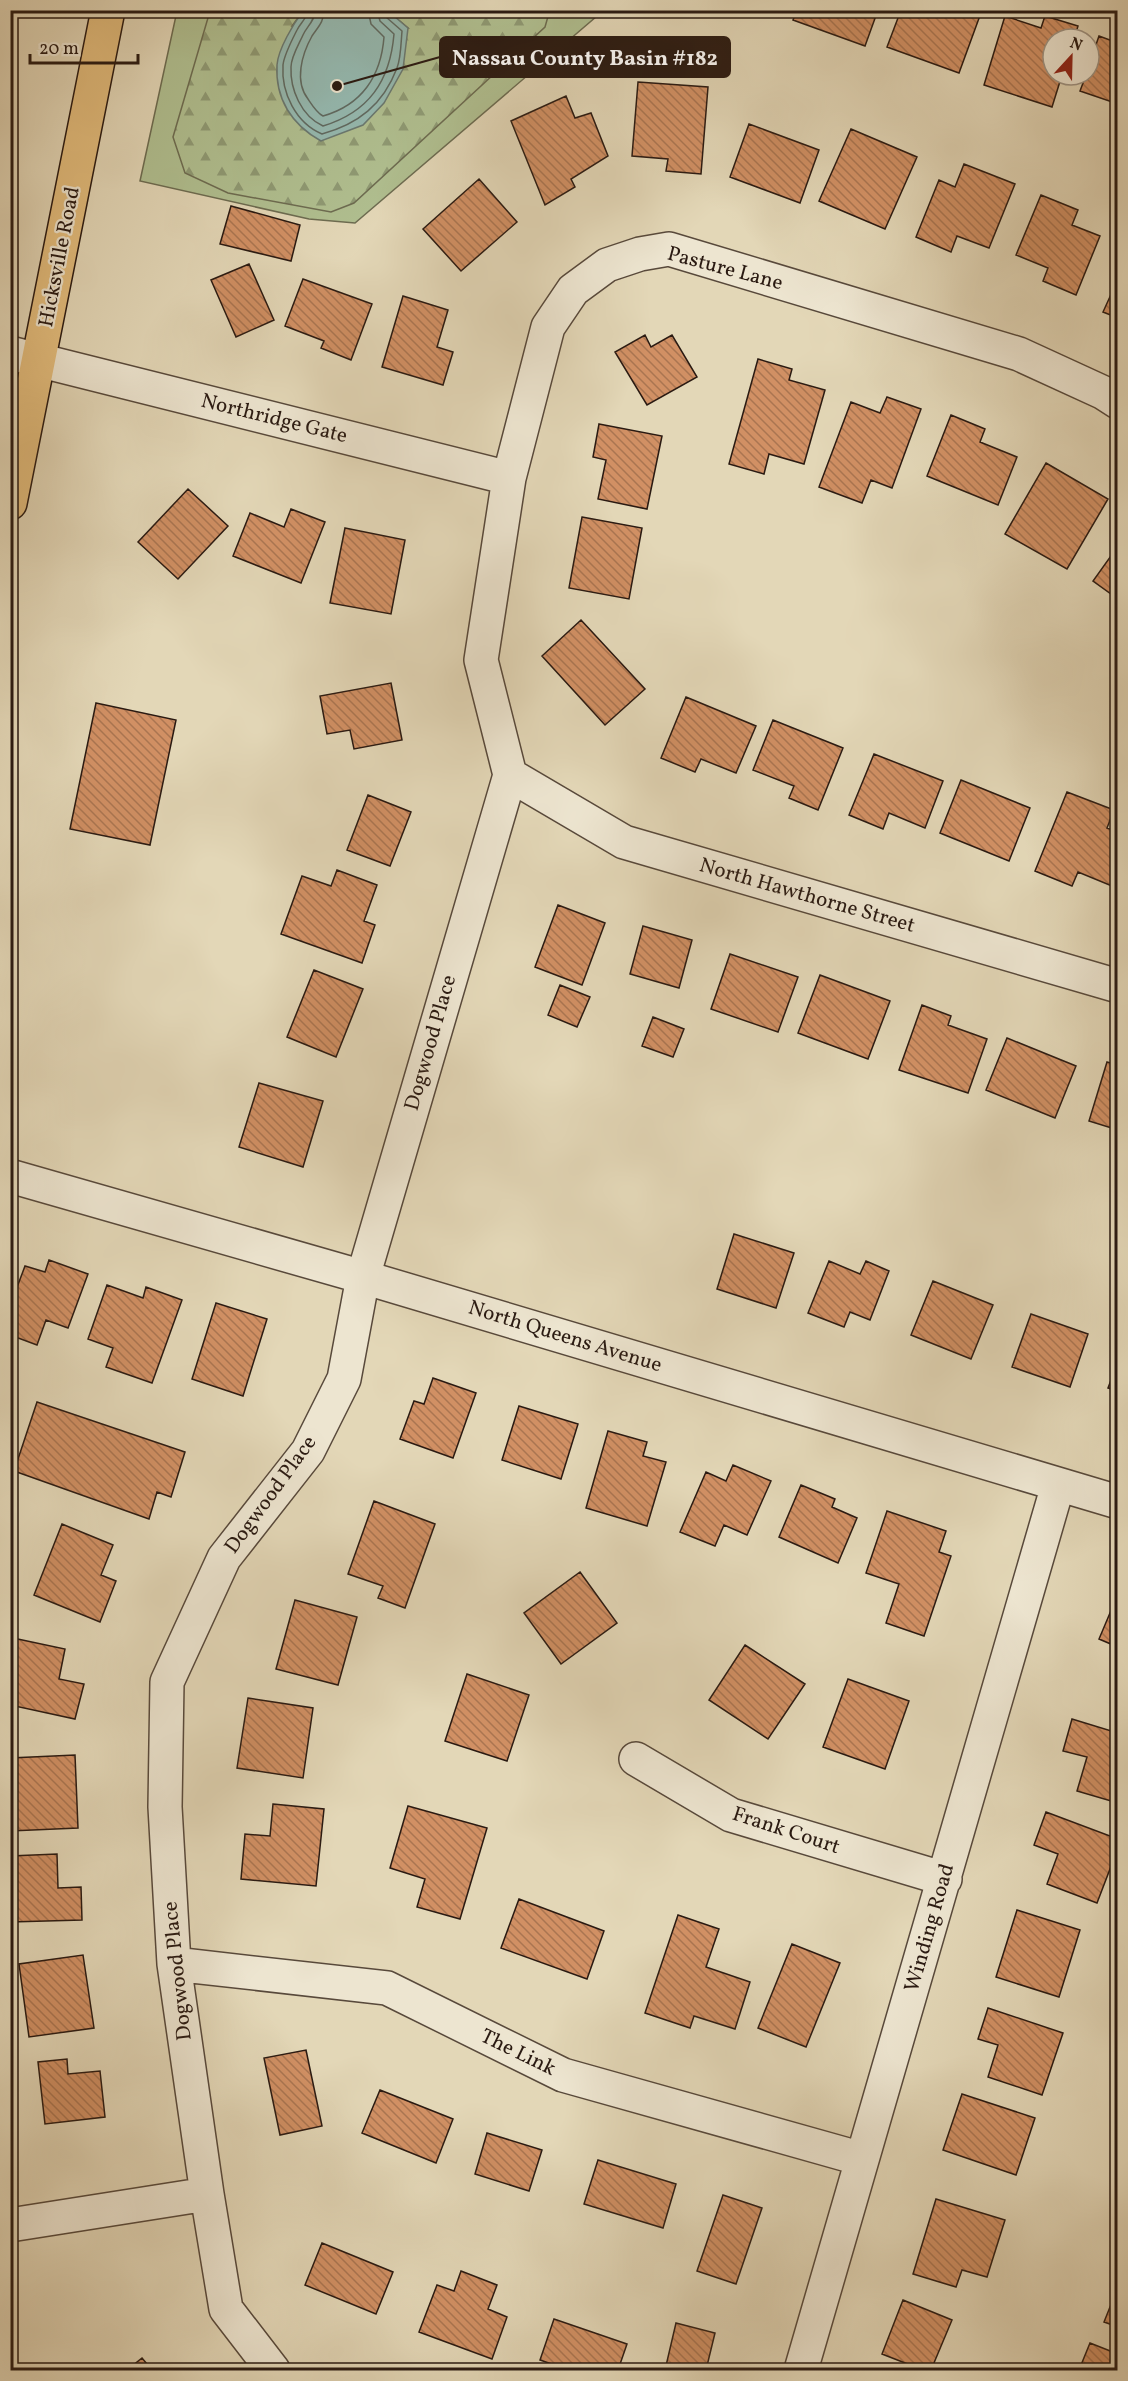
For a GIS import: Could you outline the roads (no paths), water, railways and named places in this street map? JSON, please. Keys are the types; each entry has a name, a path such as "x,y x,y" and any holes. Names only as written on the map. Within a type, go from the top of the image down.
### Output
{"main road":[{"name":"Hicksville Road","path":"10,503 25,357 108,10"}],"street":[{"name":"Pasture Lane","path":"510,775 481,660 509,478 548,327 573,291 607,265 640,254 669,249 1018,354 1104,393 1118,402"},
{"name":"Northridge Gate","path":"25,357 509,478"},
{"name":"North Hawthorne Street","path":"510,775 624,842 1118,986"},
{"name":"Dogwood Place","path":"273,2370 226,2309 207,2194 174,1964 165,1807 167,1682 224,1558 308,1451 344,1379 363,1276 510,775"},
{"name":"North Queens Avenue","path":"10,1176 363,1276 1118,1502"},
{"name":"Winding Road","path":"801,2370 1058,1485"},
{"name":"Frank Court","path":"636,1759 730,1815 945,1879"},
{"name":"The Link","path":"174,1964 387,1988 563,2075 862,2158"},
{"path":"10,2225 207,2194"}],"water":[{"path":"303,11 388,11 408,28 403,69 384,103 363,125 321,141 302,127 287,110 282,100 277,77 278,59 283,44"}],"place":[{"name":"Nassau County Basin #182","path":"337,86"}]}
